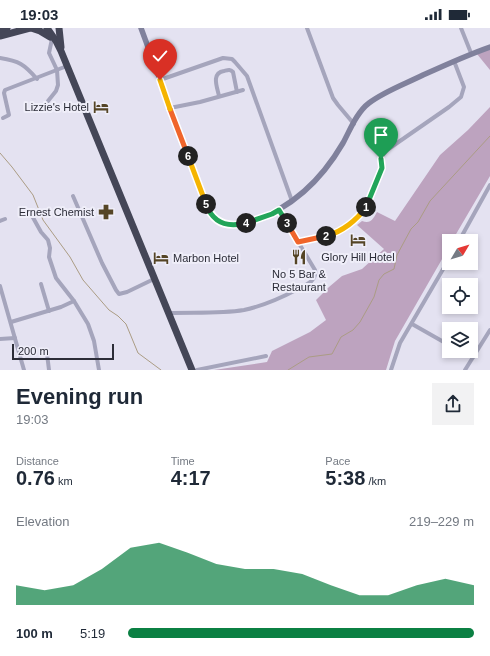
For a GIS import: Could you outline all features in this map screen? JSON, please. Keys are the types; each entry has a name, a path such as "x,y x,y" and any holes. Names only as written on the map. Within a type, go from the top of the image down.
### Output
{"highway":[{"path":"0,30 7,28"},
{"path":"0,36 31,28 46,33 52,38 60,50"},
{"path":"47,28 56,28"},
{"path":"47,28 56,41 67,66 192,370"},
{"path":"59,28 60,50"}],"street":[{"path":"141,28 207,207 217,221 230,226 241,225 258,220 279,210 312,184 321,175 338,151 364,108 382,95 471,53 490,46"},
{"path":"307,28 333,98 354,124"},
{"path":"461,28 471,53"},
{"path":"48,101 56,92 58,85 57,70 50,53 52,38"},
{"path":"0,58 14,60 24,65 36,78"},
{"path":"160,80 219,58 232,59 247,76 292,201"},
{"path":"298,242 334,234 339,232 351,222 366,207 382,168 382,156 387,150 449,108 462,97 464,87 454,61"},
{"path":"3,118 9,114 4,93 5,90 67,66"},
{"path":"219,96 216,78 220,71 228,70 233,72 237,92"},
{"path":"170,108 200,102 243,90"},
{"path":"463,234 490,185"},
{"path":"73,196 100,258 119,294 127,292 154,278"},
{"path":"168,313 245,310 265,304 308,284 315,276 315,270 279,210"},
{"path":"21,213 31,214 41,232 48,240 50,248 49,258 56,278 74,301 88,324 99,370"},
{"path":"391,370 400,343 443,270"},
{"path":"40,284 49,311"},
{"path":"0,286 24,370"},
{"path":"11,322 49,311 74,301"},
{"path":"412,324 442,341"},
{"path":"478,349 490,330"},
{"path":"0,339 15,338"},
{"path":"47,354 49,370"},
{"path":"197,370 266,356"},
{"path":"465,370 472,358"}],"shaded area":[{"path":"490,49 490,70 477,54"},
{"path":"490,107 490,176 456,234 442,234 442,259 395,341 386,370 214,370 267,362 272,351 310,332 326,320 316,300 342,276 362,269 384,249 357,225 362,221 370,221 377,212 395,221 440,155 468,130"}],"waterway":[{"path":"288,370 309,357 332,354 341,337 353,330 360,322 374,297 379,280 384,274 394,269 397,255 411,229 418,222 430,201 490,136"},
{"path":"0,153 33,195 43,220 70,257 83,280 109,310 126,324 138,353 161,370"}],"place":[{"name":"Lizzie's Hotel","path":"101,107"},
{"name":"Ernest Chemist","path":"106,212"},
{"name":"Glory Hill Hotel","path":"358,240"},
{"name":"No 5 Bar & Restaurant","path":"299,257"},
{"name":"Marbon Hotel","path":"161,258"}],"route":[{"path":"160,80 207,207 217,221 230,226 241,225 258,220 279,210 298,242 316,239 339,232 366,207 382,168 381,159"}]}
